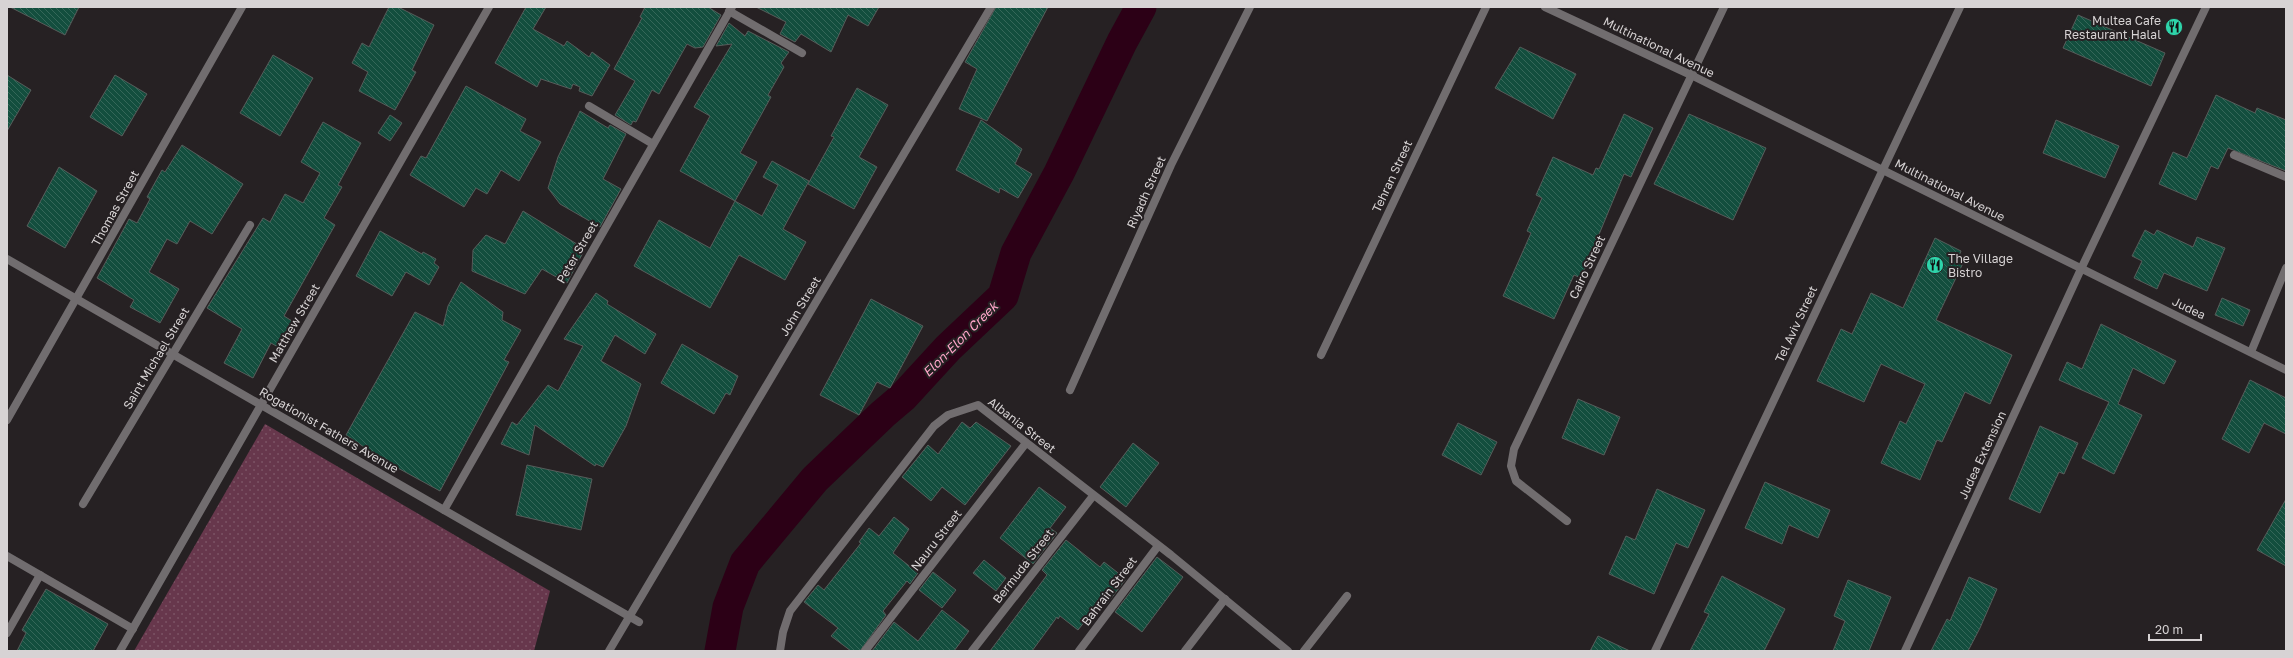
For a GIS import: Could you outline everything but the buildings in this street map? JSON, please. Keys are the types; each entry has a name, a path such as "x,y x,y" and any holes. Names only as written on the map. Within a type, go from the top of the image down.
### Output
{"street":[{"name":"Thomas Street","path":"7,420 242,7"},
{"name":"Matthew Street","path":"120,651 489,7"},
{"name":"John Street","path":"609,651 991,7"},
{"name":"Riyadh Street","path":"1070,390 1171,165 1250,7"},
{"name":"Tehran Street","path":"1321,355 1486,7"},
{"name":"Multinational Avenue","path":"1545,7 1691,75 2081,269"},
{"name":"Cairo Street","path":"1567,520 1516,481 1511,466 1514,449 1724,7"},
{"name":"Tel Aviv Street","path":"1655,651 1960,7"},
{"path":"2081,269 2206,7"},
{"path":"730,9 802,53"},
{"name":"Peter Street","path":"444,510 730,9"},
{"path":"589,106 654,144"},
{"path":"2234,155 2286,177"},
{"name":"Saint Michael Street","path":"83,504 250,225"},
{"name":"Rogationist Fathers Avenue","path":"7,259 639,622"},
{"path":"2251,352 2286,268"},
{"name":"Judea","path":"2081,269 2286,370"},
{"name":"Judea Extension","path":"1905,651 2081,269"},
{"name":"Albania Street","path":"780,651 782,632 790,611 934,426 948,415 978,405 1225,599 1288,651"},
{"name":"Nauru Street","path":"865,651 1026,443"},
{"name":"Bermuda Street","path":"972,651 1093,496"},
{"name":"Bahrain Street","path":"1079,651 1158,546"},
{"path":"7,556 133,629"},
{"path":"7,633 40,575"},
{"path":"1304,651 1347,596"},
{"path":"1185,651 1225,599"}],"shaded area":[{"path":"265,424 550,591 534,651 134,651"}],"waterway":[{"name":"Elon-Elon Creek","path":"720,651 728,607 745,563 815,479 903,397 948,348 1003,296 1016,253 1059,173 1122,42 1141,7"}],"place":[{"name":"Multea Cafe Restaurant Halal","path":"2174,27"},
{"name":"The Village Bistro","path":"1935,265"}]}
